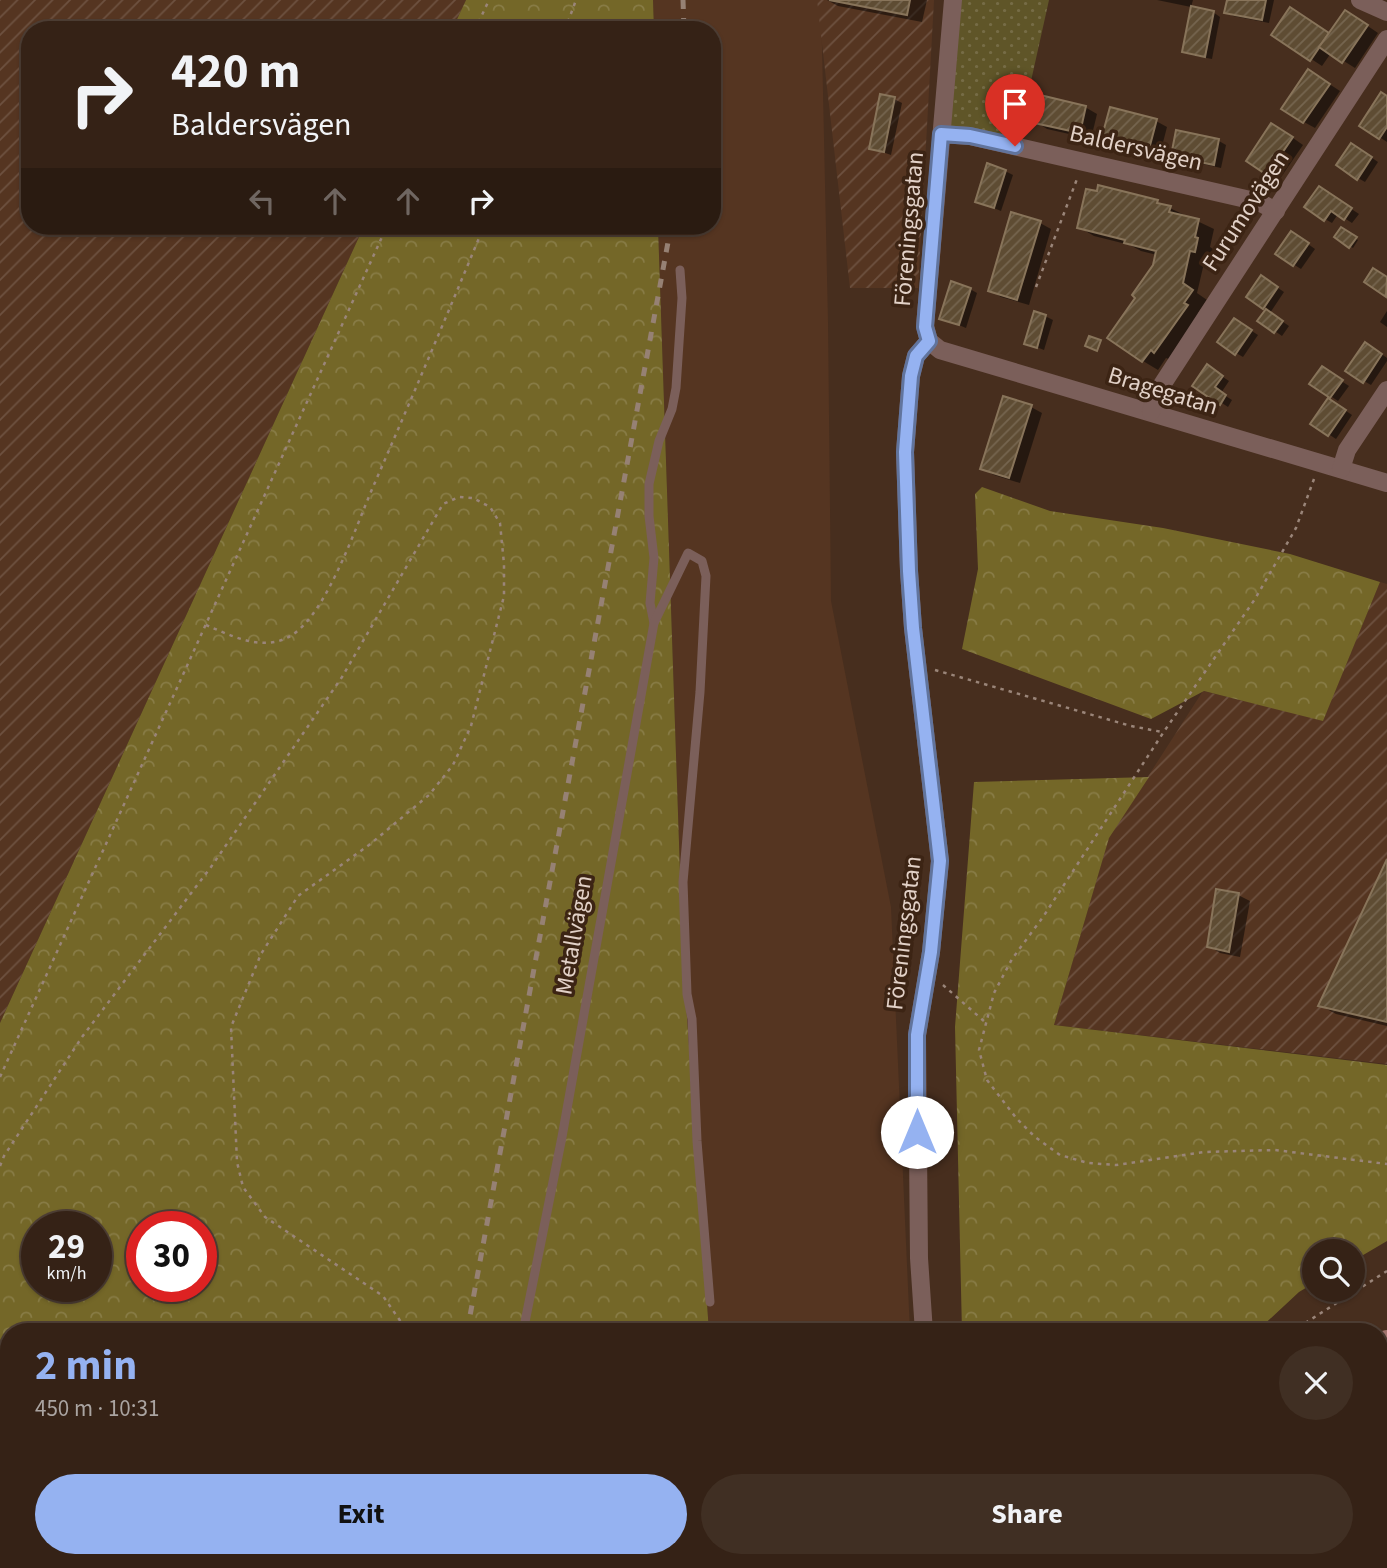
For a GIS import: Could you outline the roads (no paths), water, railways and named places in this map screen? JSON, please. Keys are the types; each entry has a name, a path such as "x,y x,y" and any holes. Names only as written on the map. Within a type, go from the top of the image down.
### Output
{"street":[{"name":"Föreningsgatan","path":"923,1323 919,1258 917,1035 940,861 909,571 905,452 911,376 916,356 929,341 925,327 953,0"},
{"path":"1360,0 1387,12"},
{"name":"Furumovägen","path":"1151,412 1158,391 1387,39"},
{"name":"Baldersvägen","path":"941,134 970,136 1232,195 1259,202 1276,211"},
{"name":"Bragegatan","path":"929,341 940,350 1387,483"},
{"path":"1341,469 1347,450 1387,390"}],"lane":[{"path":"654,623 650,603 654,558 649,516 649,484 676,388 682,298 680,270"},
{"name":"Metallvägen","path":"525,1323 562,1137 654,623 688,553 702,561 706,576 700,692 684,882 687,994 692,1019 697,1141 710,1302"}],"railway":[{"path":"683,0 684,21"},
{"path":"469,1323 669,235"}]}
